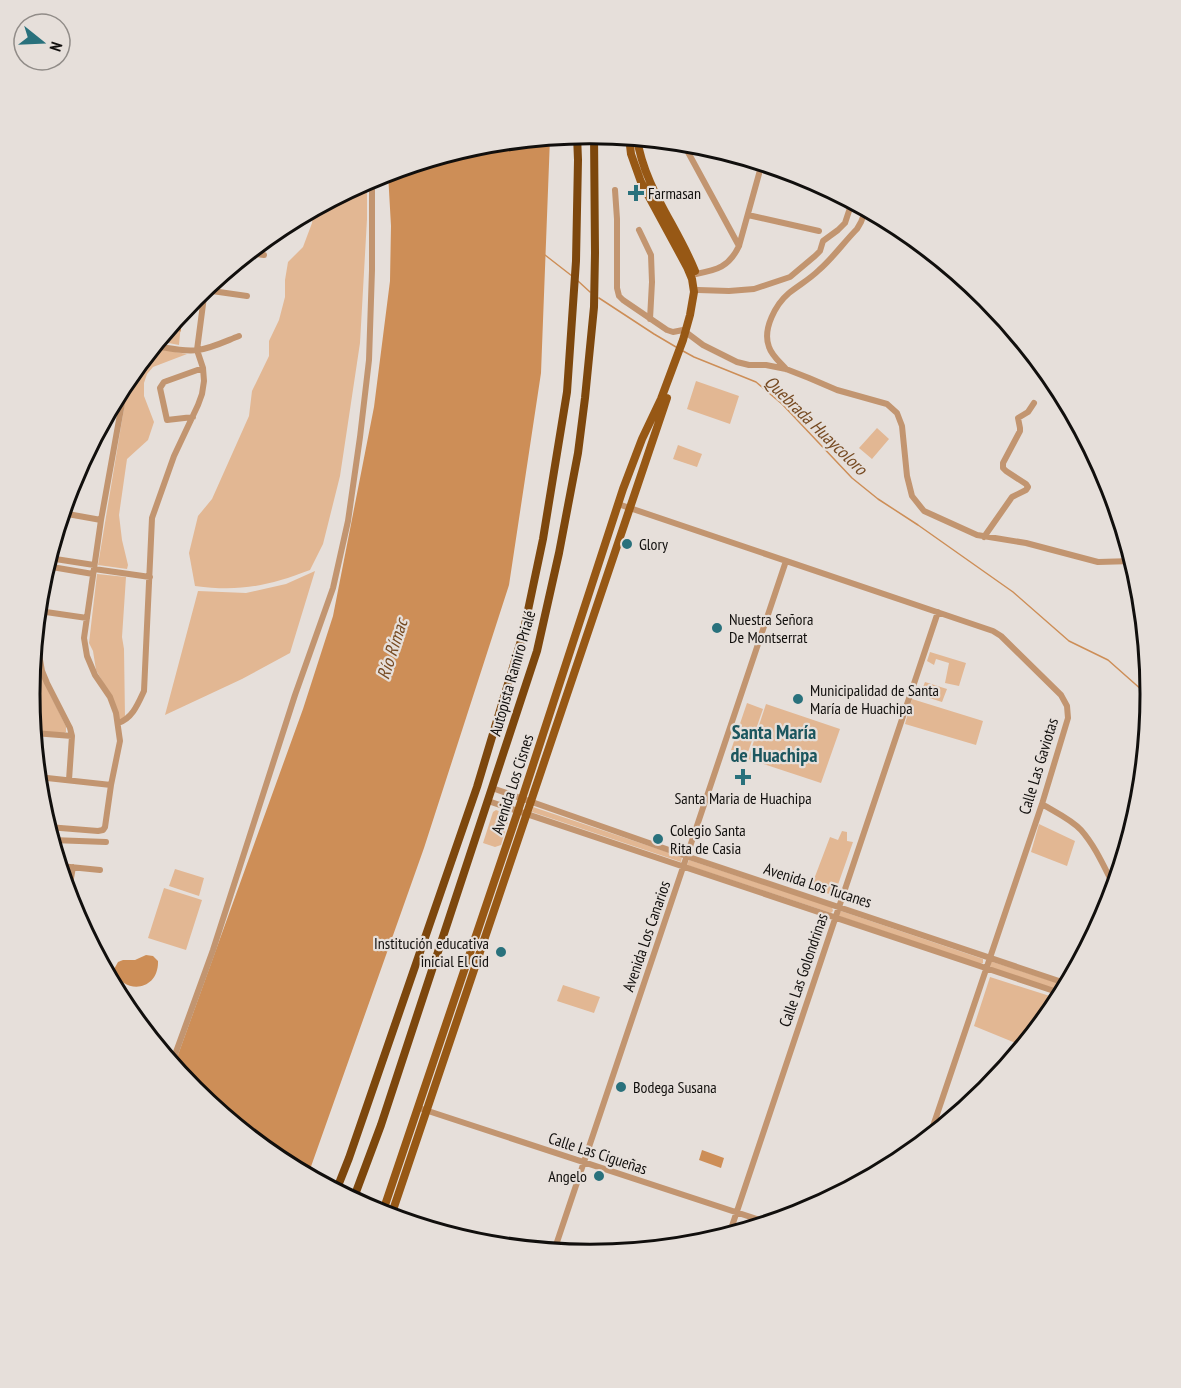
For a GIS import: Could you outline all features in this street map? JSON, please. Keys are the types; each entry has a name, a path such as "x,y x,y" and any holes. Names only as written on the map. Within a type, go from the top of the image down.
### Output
{"highway":[{"name":"Autopista Ramiro Prialé","path":"339,1183 477,787 521,641 543,539 567,392 576,261 577,144"},
{"name":"Autopista Ramiro Prialé","path":"356,1191 381,1125 537,651 578,453 585,398 594,307 594,144"},
{"path":"502,704 511,701 518,708"},
{"path":"424,943 425,949 429,952 439,949"}],"main road":[{"path":"630,146 641,182 692,279 694,292 686,336"},
{"path":"638,146 639,156 646,172 696,274 698,290 695,309 676,366"},
{"name":"Avenida Los Cisnes","path":"394,1207 521,799 618,504 642,439 676,366"},
{"name":"Avenida Los Cisnes","path":"386,1204 423,1110 527,814 676,366"},
{"path":"584,608 591,605 595,612"}],"street":[{"path":"689,153 739,246"},
{"path":"696,274 722,267 735,256 760,171"},
{"path":"175,1055 213,950 295,695 333,588 348,521 369,360 372,190"},
{"path":"615,190 617,291 623,300 671,332 681,330 686,336 737,362 786,369 837,390 887,404 897,413 902,426 907,476 912,496 924,511 977,536 1026,543 1098,562 1124,561"},
{"path":"698,290 754,289 790,277 815,256 823,241 845,223 850,209"},
{"path":"748,215 819,231"},
{"path":"786,369 771,353 766,337 773,314 789,293 818,272 857,229 863,216"},
{"path":"639,230 651,255 650,319"},
{"path":"217,291 247,296"},
{"path":"118,723 126,721 144,692 152,518 174,456 202,394 203,368 196,350 203,304"},
{"path":"164,347 182,350 205,349 239,336"},
{"path":"192,417 168,420 160,388 164,382 203,368"},
{"path":"984,537 1012,496 1028,487 1006,471 1002,463 1020,431 1018,418 1028,412 1034,403"},
{"path":"57,828 103,830 120,741 116,713 110,697 95,675 87,656 84,638 101,520 121,408"},
{"name":"Calle Las Gaviotas","path":"618,504 993,631 1001,636 1061,695 1067,706 1068,718 1042,804 934,1123"},
{"path":"71,515 101,520"},
{"path":"57,560 94,569"},
{"name":"Avenida Los Canarios","path":"557,1243 786,561"},
{"path":"56,567 94,569 150,577"},
{"path":"47,612 87,618"},
{"name":"Calle Las Golondrinas","path":"732,1225 938,612"},
{"path":"41,667 72,736 69,780"},
{"path":"42,734 72,736"},
{"path":"47,778 111,785"},
{"name":"Avenida Los Tucanes","path":"492,788 1060,981"},
{"name":"Avenida Los Tucanes","path":"488,801 1054,991"},
{"path":"1042,804 1081,829 1109,877"},
{"path":"60,840 106,842"},
{"path":"69,867 100,870"},
{"path":"72,875 73,867"},
{"name":"Calle Las Cigueñas","path":"423,1110 756,1218"}],"shaded area":[{"path":"367,192 360,343 340,476 323,544 310,570 295,576 267,584 240,588 195,586 189,553 198,516 212,499 249,416 252,391 269,356 269,341 279,320 285,297 288,262 303,247 316,218"},
{"path":"181,327 179,345 167,343"},
{"path":"162,350 187,354 153,367 147,374 144,396 154,422 148,440 127,459 119,515 127,569 98,565 125,401"},
{"path":"696,381 739,396 730,424 687,409"},
{"path":"877,428 889,439 872,459 859,448"},
{"path":"678,445 702,454 697,467 673,459"},
{"path":"315,571 290,653 242,679 165,715 198,591 246,593 286,584"},
{"path":"97,574 126,577 122,637 125,718 119,720 111,696 96,670 93,651 89,643"},
{"path":"930,652 966,663 959,686 945,683 949,663 936,659 934,665 927,661"},
{"path":"41,675 66,726 64,733 42,732"},
{"path":"925,682 947,689 942,702 920,695"},
{"path":"912,699 983,721 976,745 905,724"},
{"path":"747,703 763,709 747,755 731,750"},
{"path":"766,704 840,729 821,783 748,759"},
{"path":"533,807 682,857 681,862 532,812"},
{"path":"496,810 510,815 501,845 495,847 483,843 493,812"},
{"path":"1039,824 1075,841 1067,866 1031,852"},
{"path":"842,831 847,832 847,841 853,842 834,896 811,887 830,837 838,840"},
{"path":"689,860 832,907 833,911 831,913 687,865"},
{"path":"175,869 204,878 199,896 169,886"},
{"path":"164,888 202,900 186,950 148,938"},
{"path":"841,911 983,959 983,963 980,964 839,916 838,913"},
{"path":"993,962 1058,983 1055,989 990,967"},
{"path":"990,977 1050,996 1016,1043 974,1026"},
{"path":"563,985 600,997 594,1013 557,1001"}],"water":[{"name":"Río Rímac","path":"550,146 541,373 509,585 424,848 311,1167 228,1108 177,1057 303,709 333,616 374,407 390,281 391,226 389,183 448,163 483,155"},
{"path":"146,955 153,956 158,961 157,971 148,984 133,986 126,984 114,969 118,962 135,960"},
{"path":"702,1150 724,1158 721,1168 699,1160"}],"waterway":[{"name":"Quebrada Huaycoloro","path":"545,255 572,276"},
{"name":"Quebrada Huaycoloro","path":"578,281 590,292"},
{"name":"Quebrada Huaycoloro","path":"599,298 676,347"},
{"name":"Quebrada Huaycoloro","path":"683,351 756,382 782,404 852,478 878,499 1013,592 1069,641 1108,660 1140,688"}],"place":[{"name":"Farmasan","path":"636,193"},
{"name":"Glory","path":"627,544"},
{"name":"Nuestra Señora De Montserrat","path":"717,628"},
{"name":"Municipalidad de Santa María de Huachipa","path":"798,699"},
{"name":"Santa Maria de Huachipa","path":"743,777"},
{"name":"Colegio Santa Rita de Casia","path":"658,839"},
{"name":"Institución educativa inicial El Cid","path":"501,952"},
{"name":"Bodega Susana","path":"621,1087"},
{"name":"Angelo","path":"599,1176"}],"district":[{"name":"Santa María de Huachipa","path":"774,744"}]}
